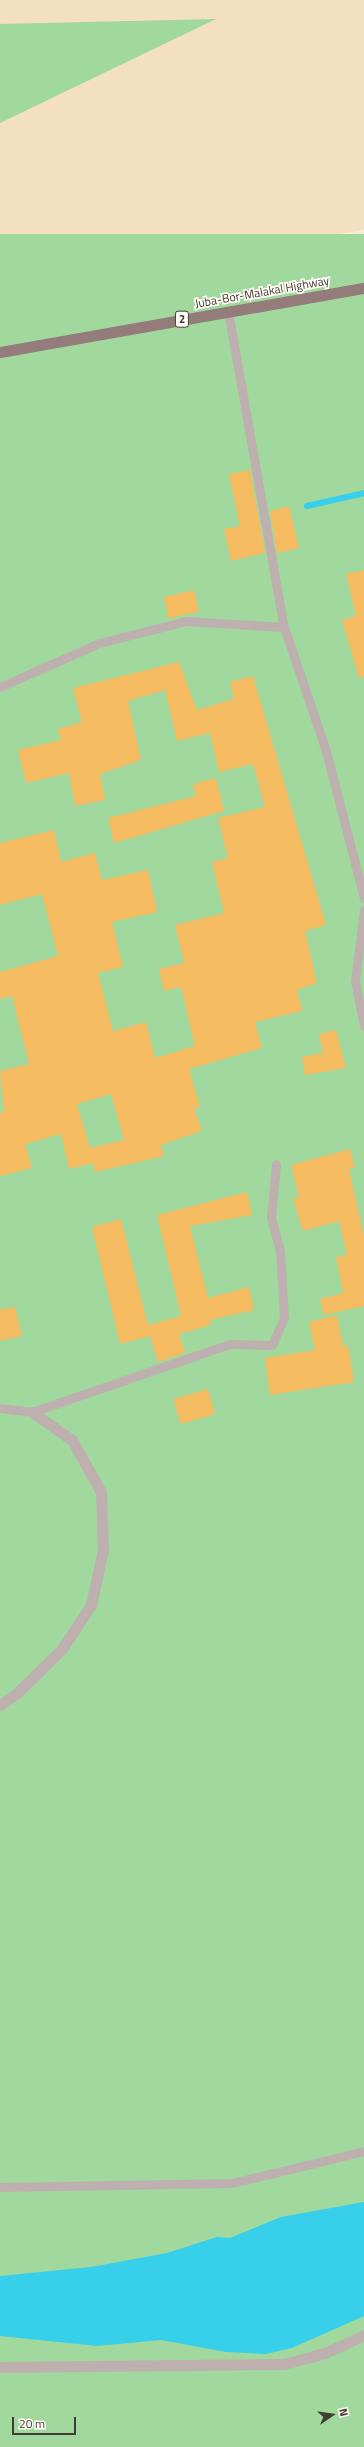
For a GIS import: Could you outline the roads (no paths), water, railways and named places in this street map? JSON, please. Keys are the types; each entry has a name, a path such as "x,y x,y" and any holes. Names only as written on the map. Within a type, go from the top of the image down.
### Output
{"main road":[{"name":"Juba-Bor-Malakal Highway","path":"0,352 364,288"}],"street":[{"path":"0,1705 18,1693 62,1649 92,1605 103,1550 101,1492 72,1440 32,1412"},
{"path":"0,2367 284,2364 325,2354 364,2335"}],"lane":[{"path":"228,311 284,627 326,751 364,898"},
{"path":"0,687 99,643 186,621 284,627"},
{"path":"364,910 355,981 364,1026"},
{"path":"0,1408 32,1412 230,1344 272,1345 284,1318 280,1251 271,1217 276,1164"},
{"path":"0,2187 232,2183 364,2151"}],"water":[{"path":"364,2202 364,2316 292,2348 266,2354 226,2352 161,2340 97,2346 0,2336 0,2276 91,2267 167,2253 217,2237 230,2238 281,2217"}],"waterway":[{"path":"307,506 364,493"}]}
